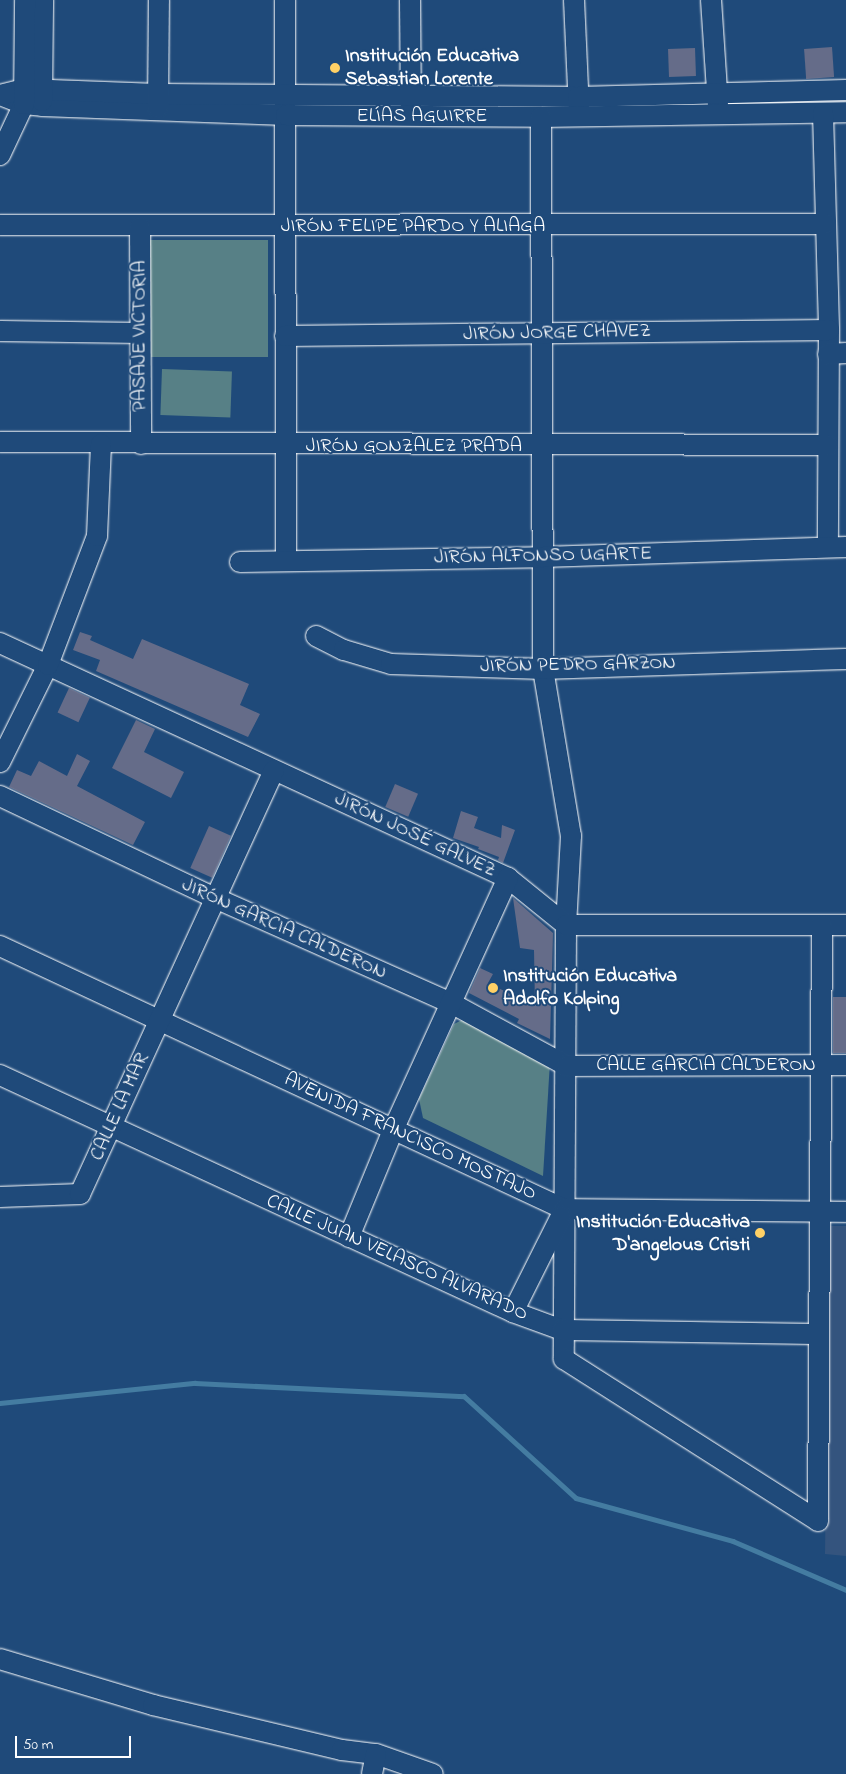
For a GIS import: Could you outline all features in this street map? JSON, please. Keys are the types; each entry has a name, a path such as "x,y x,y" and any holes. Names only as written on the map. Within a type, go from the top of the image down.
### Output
{"street":[{"path":"25,0 33,97"},
{"path":"0,155 33,97 43,0"},
{"path":"158,103 159,0"},
{"path":"286,0 286,561"},
{"path":"410,0 411,106"},
{"path":"574,0 579,116"},
{"path":"711,0 718,116"},
{"name":"ELÍAS AGUIRRE","path":"0,95 158,103 286,115 578,96 846,90"},
{"name":"ELÍAS AGUIRRE","path":"158,103 285,94 541,117 718,116 846,112"},
{"path":"822,113 829,330 837,354 828,446 837,547"},
{"path":"541,117 543,669 571,836 566,925 567,1066 562,1330 564,1359 818,1522 822,925"},
{"name":"JIRÓN FELIPE PARDO Y ALIAGA","path":"0,225 140,227 825,224"},
{"name":"PASAJE VICTORIA","path":"140,227 141,444"},
{"name":"JIRÓN JORGE CHAVEZ","path":"285,336 829,330"},
{"path":"0,331 140,333"},
{"name":"JIRÓN GONZALEZ PRADA","path":"0,442 285,445 828,446"},
{"path":"0,762 48,665 96,536 102,444"},
{"name":"JIRÓN ALFONSO UGARTE","path":"240,562 543,557 837,547"},
{"name":"JIRÓN PEDRO GARZON","path":"316,636 344,650 391,664 543,669 846,659"},
{"name":"JIRÓN JOSÉ GALVEZ","path":"0,643 508,878 566,925"},
{"name":"CALLE LA MAR","path":"0,1197 80,1194 113,1126 158,1020 274,770"},
{"name":"JIRÓN GARCIA CALDERON","path":"0,796 215,898 450,1003 567,1066"},
{"path":"349,1237 394,1128 508,878"},
{"path":"566,925 846,925"},
{"name":"AVENIDA FRANCISCO MOSTAJO","path":"0,946 394,1128 564,1209 846,1212"},
{"name":"CALLE GARCIA CALDERON","path":"567,1066 846,1065"},
{"name":"CALLE JUAN VELASCO ALVARADO","path":"0,1075 513,1312 562,1330 819,1334"},
{"path":"513,1312 564,1209"},
{"path":"0,1659 153,1704 342,1750 376,1754 433,1774"},
{"path":"372,1774 376,1754"}],"shaded area":[{"path":"829,1226 846,1226 846,1556 825,1554"}],"green space":[{"path":"149,240 268,240 268,357 149,357"},
{"path":"162,369 232,371 230,417 160,415"},
{"path":"466,1018 550,1062 543,1176 423,1118 419,1099 454,1024"}],"building":[{"path":"832,47 834,77 806,79 804,49"},
{"path":"695,48 696,76 669,77 668,49"},
{"path":"80,632 92,636 90,640 133,659 142,639 249,684 240,705 260,714 248,737 96,671 100,660 73,650"},
{"path":"69,688 90,698 78,722 58,712"},
{"path":"136,720 155,729 144,752 184,772 171,798 112,768"},
{"path":"77,754 90,761 77,786 145,822 133,845 9,787 17,770 31,776 39,761 67,776"},
{"path":"395,784 418,794 408,817 385,807"},
{"path":"461,811 478,817 474,828 501,838 502,825 515,830 503,863 498,860 499,857 478,849 479,847 453,838"},
{"path":"209,826 231,836 212,878 190,868"},
{"path":"513,898 553,933 550,1039 517,1023 519,1019 469,993 480,968 493,974 488,983 535,1006 534,950 520,948"},
{"path":"833,997 846,997 846,1053 833,1053"}],"waterway":[{"path":"0,1403 195,1383 464,1396 576,1498 733,1541 846,1590"}],"place":[{"name":"Institución Educativa Sebastian Lorente","path":"335,68"},
{"name":"Institución Educativa Adolfo Kolping","path":"493,988"},
{"name":"Institución Educativa D'angelous Cristi","path":"760,1233"}]}
